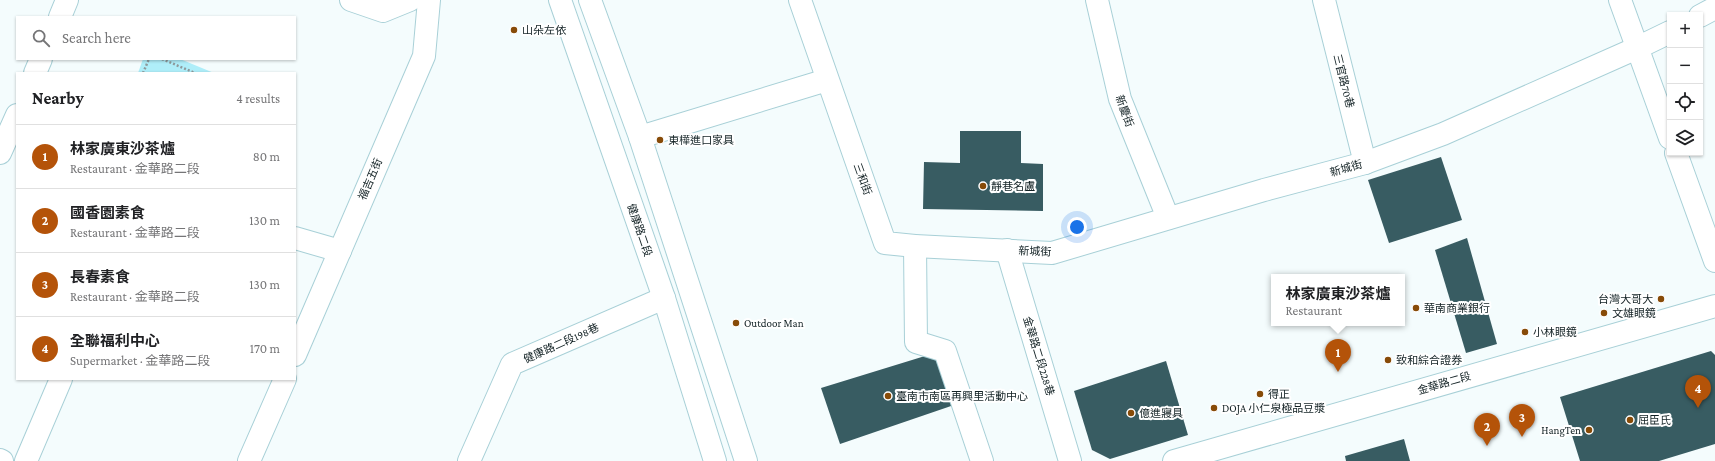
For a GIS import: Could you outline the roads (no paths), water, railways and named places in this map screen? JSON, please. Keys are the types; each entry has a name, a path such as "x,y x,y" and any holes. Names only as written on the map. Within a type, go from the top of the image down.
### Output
{"street":[{"path":"60,16 67,0"},
{"path":"351,0 383,11 410,0"},
{"name":"福吉五街","path":"296,353 424,56 429,0"},
{"name":"健康路二段","path":"560,0 664,298 715,461"},
{"path":"590,0 640,137 746,461"},
{"name":"三和街","path":"800,0 885,242 915,246 1007,250"},
{"name":"新慶街","path":"1097,0 1120,100 1168,218"},
{"name":"三官路70巷","path":"1324,0 1365,163"},
{"path":"1620,0 1667,130"},
{"path":"1703,14 1715,8"},
{"name":"新城街","path":"1007,250 1052,253 1168,218 1365,163 1443,134 1638,48 1667,34"},
{"path":"35,72 41,60"},
{"path":"640,137 828,80"},
{"path":"0,153 16,116"},
{"path":"1677,156 1715,261"},
{"path":"296,238 340,251"},
{"path":"915,246 916,342 945,351 982,461"},
{"name":"金華路二段228巷","path":"1007,250 1070,461"},
{"name":"健康路二段198巷","path":"469,461 512,364 664,298"},
{"name":"金華路二段","path":"1174,461 1715,306"},
{"path":"26,461 61,380"},
{"path":"255,459 284,380"}],"place":[{"name":"山朵左依","path":"514,30"},
{"name":"東樺進口家具","path":"660,140"},
{"name":"靜巷名盧","path":"983,186"},
{"name":"台灣大哥大","path":"1661,299"},
{"name":"華南商業銀行","path":"1416,308"},
{"name":"文雄眼鏡","path":"1604,313"},
{"name":"Outdoor Man","path":"736,323"},
{"name":"小林眼鏡","path":"1525,332"},
{"name":"致和綜合證券","path":"1388,360"},
{"name":"林家廣東沙茶爐","path":"1338,372"},
{"name":"得正","path":"1260,394"},
{"name":"臺南市南區再興里活動中心","path":"888,396"},
{"name":"DOJA 小仁泉極品豆漿","path":"1214,408"},
{"name":"全聯福利中心","path":"1698,408"},
{"name":"億進寢具","path":"1131,413"},
{"name":"屈臣氏","path":"1630,420"},
{"name":"HangTen","path":"1589,430"},
{"name":"長春素食","path":"1522,437"},
{"name":"國香園素食","path":"1487,446"}]}
